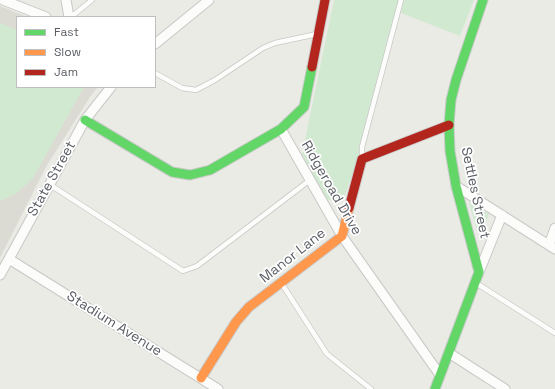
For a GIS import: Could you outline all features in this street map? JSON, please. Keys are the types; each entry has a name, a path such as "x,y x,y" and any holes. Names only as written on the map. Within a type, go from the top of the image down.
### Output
{"street":[{"path":"3,0 43,16"},
{"path":"66,0 70,16"},
{"path":"156,43 209,0"},
{"path":"85,120 172,172 190,175 210,170 281,129 304,107 325,0"},
{"name":"Settles Street","path":"479,272 456,186 450,151 449,125 451,100 456,80 483,0"},
{"name":"State Street","path":"0,275 85,120 110,88"},
{"path":"362,159 449,125"},
{"name":"Ridgeroad Drive","path":"281,129 342,236 440,376"},
{"name":"Manor Lane","path":"201,378 236,322 249,307 342,236 362,159"},
{"path":"456,186 552,247 555,228"},
{"path":"435,389 502,215"},
{"name":"Stadium Avenue","path":"9,259 218,389"},
{"path":"449,353 505,389"}],"lane":[{"path":"71,16 92,0"},
{"path":"362,159 362,146 401,0"},
{"path":"156,74 182,88 196,90 215,80 263,48 274,43 318,34"},
{"path":"49,184 183,271 197,266 310,180"},
{"path":"475,282 555,333"},
{"path":"281,283 327,354 371,389"}],"shaded area":[{"path":"0,6 25,16 16,16 16,88 97,88 46,167 0,258"}],"green space":[{"path":"334,0 399,0 359,154 344,198 337,202 326,199 302,154"},
{"path":"404,0 474,0 460,36 401,13"},
{"path":"0,23 16,30 16,88 83,88 33,178 17,193 0,201"},
{"path":"469,203 489,214 482,233 477,231"}],"traffic: fast":[{"path":"435,389 479,272 456,186 450,151 449,125 451,100 456,80 483,0"},
{"path":"85,120 172,172 190,175 210,170 281,129 304,107 312,67"}],"traffic: slow":[{"path":"201,378 236,322 249,307 342,236 349,208"}],"traffic: jam":[{"path":"312,67 325,0"},
{"path":"349,208 362,159 449,125"}]}
